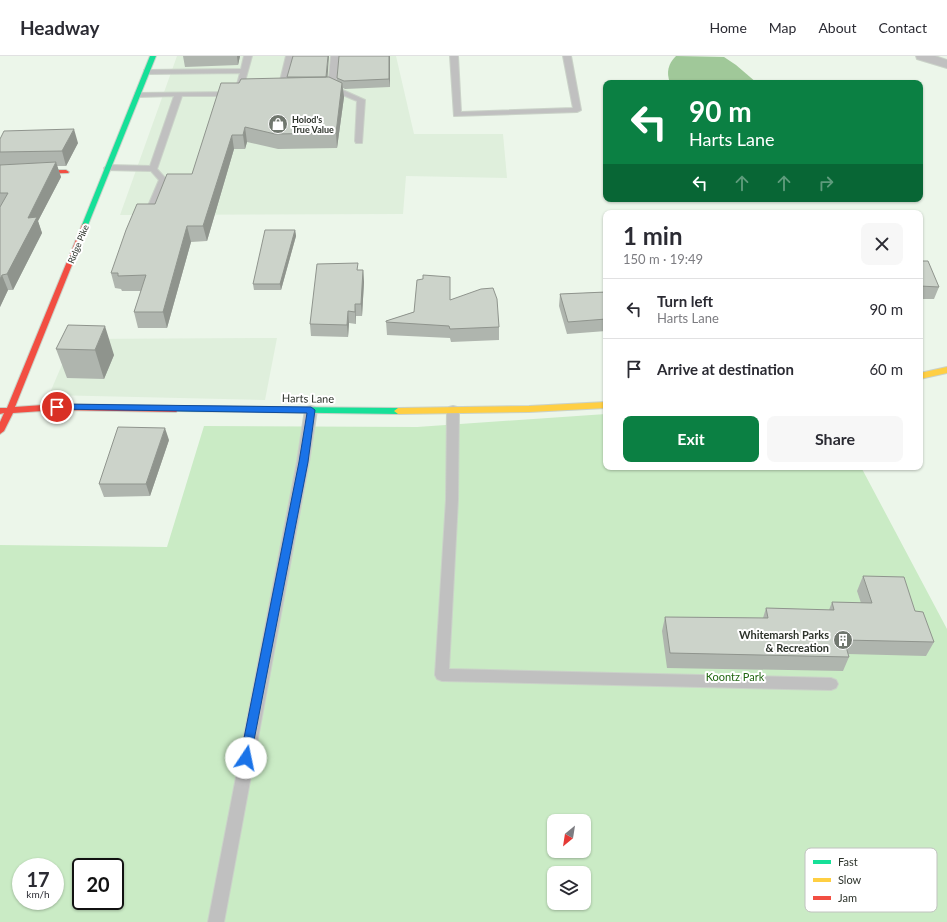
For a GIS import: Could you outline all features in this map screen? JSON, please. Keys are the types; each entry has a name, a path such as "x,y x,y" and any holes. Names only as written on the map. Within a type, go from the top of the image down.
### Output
{"main road":[{"name":"Ridge Pike","path":"0,431 10,410 153,56"},
{"path":"0,173 66,172"},
{"path":"923,375 947,370"},
{"name":"Harts Lane","path":"0,411 57,407 454,410 530,409 603,404"}],"street":[{"path":"922,56 947,64"}],"lane":[{"path":"138,95 238,94 242,90 244,71 248,56"},
{"path":"282,89 290,56"},
{"path":"332,88 335,56"},
{"path":"454,56 457,114 576,110 567,56"},
{"path":"147,72 244,71"},
{"path":"317,89 332,88 361,100 359,141"},
{"path":"153,169 179,94"},
{"path":"108,168 153,169 163,180 152,206"},
{"path":"216,922 303,462 311,410"},
{"path":"454,410 452,500 442,675 831,684"}],"shaded area":[{"path":"177,56 396,56 414,134 503,134 507,178 406,176 403,214 120,215"},
{"path":"676,56 724,57 754,80 669,80 668,68"},
{"path":"277,338 265,400 49,395 73,339"}],"green space":[{"name":"Koontz Park","path":"603,414 603,470 863,470 947,629 947,922 0,922 0,545 167,547 204,426 417,427"}],"building":[{"path":"293,56 328,56 326,77 287,77"},
{"path":"339,56 389,56 389,79 344,81 337,78"},
{"path":"329,77 342,83 336,133 275,134 245,127 243,135 232,135 203,226 187,226 163,312 134,312 146,275 118,276 118,273 111,273 126,230 137,204 155,204 167,174 192,174 221,83 239,83 241,79"},
{"path":"74,129 62,151 0,152 0,139 4,131"},
{"path":"56,162 28,218 37,217 7,274 2,275 0,279 0,207 8,193 0,193 0,165"},
{"path":"265,230 295,230 280,284 253,284"},
{"path":"923,261 928,261 939,287 923,286"},
{"path":"358,263 357,270 363,270 361,304 355,304 355,312 348,311 347,325 310,324 317,264"},
{"path":"423,275 450,277 450,300 481,289 493,288 497,299 499,327 450,329 449,326 386,322 414,312 417,280 423,279"},
{"path":"603,292 603,319 568,322 560,294"},
{"path":"68,325 105,326 95,350 56,349"},
{"path":"118,427 165,428 146,484 99,484"},
{"path":"863,576 904,577 915,611 923,612 934,642 844,640 849,657 670,653 665,617 768,618 766,608 834,610 832,602 872,603"}],"traffic: fast":[{"path":"85,225 153,56"},
{"path":"176,409 398,411"}],"traffic: slow":[{"path":"923,375 947,370"},
{"path":"398,411 529,409 603,405"}],"traffic: jam":[{"path":"0,173 66,172"},
{"path":"0,431 10,410 85,225"},
{"path":"0,411 57,407 176,409"}],"place":[{"name":"Holod's True Value","path":"278,124"},
{"name":"Whitemarsh Parks & Recreation","path":"843,640"}],"route":[{"path":"57,407 311,410 303,462 246,758"}]}
